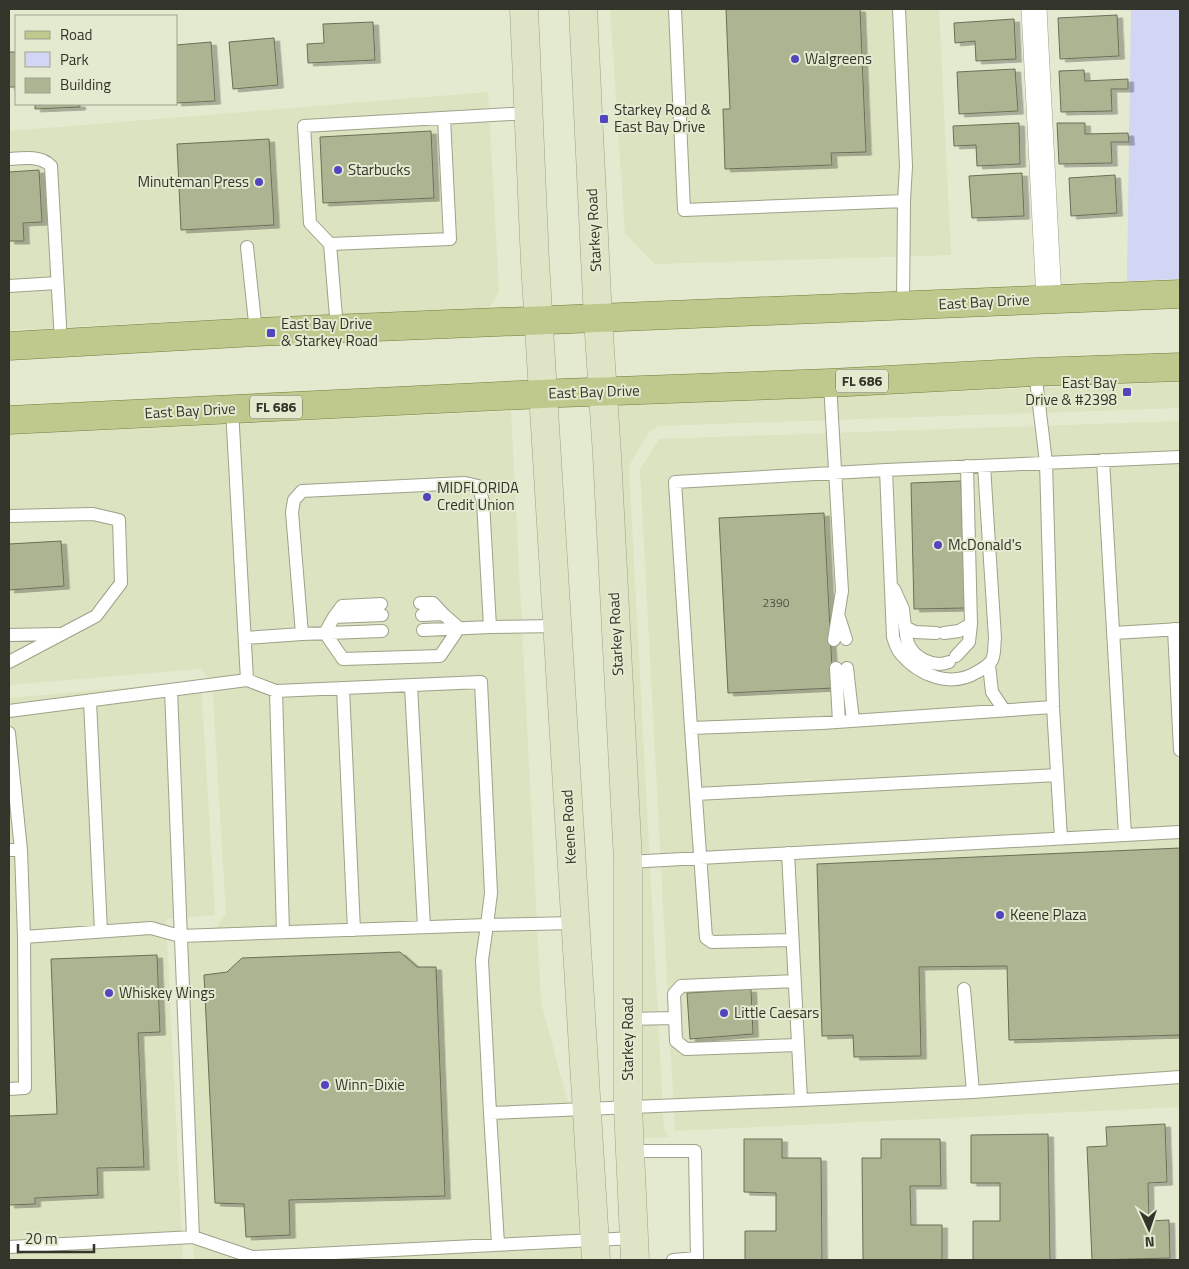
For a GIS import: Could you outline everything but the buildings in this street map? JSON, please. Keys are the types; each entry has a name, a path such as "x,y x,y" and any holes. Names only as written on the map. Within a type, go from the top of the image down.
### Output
{"main road":[{"path":"524,9 535,262 544,394"},
{"name":"Starkey Road","path":"583,9 628,862 628,1108 634,1249"},
{"name":"East Bay Drive","path":"9,346 337,328 598,319 1180,294"},
{"path":"9,364 61,343"},
{"name":"East Bay Drive","path":"9,420 544,394 1180,367"},
{"name":"Keene Road","path":"544,394 595,1250"}],"street":[{"path":"1034,9 1049,299"}],"lane":[{"path":"675,9 684,210 904,201"},
{"path":"899,9 906,166 904,305"},
{"path":"337,328 330,244 310,223 304,126 528,113"},
{"path":"330,244 450,239 444,118"},
{"path":"9,159 32,158 48,162 51,166 61,343"},
{"path":"247,247 256,332"},
{"path":"9,286 57,283"},
{"path":"1035,372 1046,462 1053,707 1061,838"},
{"path":"830,383 842,591 838,614 840,640"},
{"path":"232,409 247,680"},
{"path":"792,940 712,942 706,938 690,728 675,482 1046,462 1180,457"},
{"path":"1103,460 1125,835"},
{"path":"891,582 903,609 908,645 919,657 932,664 952,659 969,642 971,624 967,466"},
{"path":"886,470 893,637 900,653 910,663 930,676 951,680 968,678 989,665 993,658 995,638 984,466"},
{"path":"302,634 292,512 294,500 302,491 465,482 478,486 483,501 490,627"},
{"path":"9,516 93,514 119,520 120,583 96,616 9,662"},
{"path":"326,633 342,606 382,610"},
{"path":"421,609 443,614 458,628"},
{"path":"904,627 915,632 940,633 959,631 971,624"},
{"path":"423,630 558,626"},
{"path":"326,633 343,659 440,656 458,628"},
{"path":"1114,632 1177,629 1180,750"},
{"path":"245,638 382,631"},
{"path":"9,635 65,634"},
{"path":"989,665 992,692 1004,710"},
{"path":"839,722 842,668 852,721"},
{"path":"9,711 247,680 276,691 481,682 491,893 482,960 498,1244"},
{"path":"411,686 424,927"},
{"path":"343,688 354,930"},
{"path":"171,690 193,1237"},
{"path":"276,691 283,932"},
{"path":"90,701 101,931"},
{"path":"690,728 839,722 1053,707"},
{"path":"9,733 15,850 24,936 25,1088 9,1089"},
{"path":"696,794 1057,775"},
{"path":"628,862 1180,832"},
{"path":"788,853 801,1100"},
{"path":"24,936 151,928 180,936 487,924 575,923"},
{"path":"795,981 682,986 674,994 676,1041 686,1049 798,1045"},
{"path":"964,990 972,1092"},
{"path":"628,1019 675,1018"},
{"path":"490,1113 972,1092 1180,1077"},
{"path":"630,1151 695,1151 697,1258 674,1260"},
{"path":"9,1247 193,1237 252,1257 498,1244 595,1250 634,1249"}],"shaded area":[{"path":"610,9 939,9 951,255 655,264 625,234"},
{"path":"488,92 499,292 489,308 255,317 70,327 68,324 58,328 9,330 9,131"},
{"path":"1180,382 1180,408 659,426 650,431 631,462 629,469 664,1131 670,1137 643,1138 641,861 617,406"},
{"path":"511,411 541,1002 569,1107 573,1107 582,1260 194,1260 178,931 216,928 226,914 212,681 200,669 9,685 9,435"},
{"name":"Keene Plaza","path":"1180,421 1180,1107 675,1131 640,469 659,439"},
{"path":"201,681 215,915 166,919 183,1260 9,1260 9,698"}],"green space":[{"path":"1131,9 1180,9 1180,279 1127,281"}],"place":[{"name":"Walgreens","path":"795,59"},
{"name":"Starkey Road & East Bay Drive","path":"604,119"},
{"name":"Starbucks","path":"338,170"},
{"name":"Minuteman Press","path":"259,182"},
{"name":"East Bay Drive & Starkey Road","path":"271,333"},
{"name":"East Bay Drive & #2398","path":"1127,392"},
{"name":"MIDFLORIDA Credit Union","path":"427,497"},
{"name":"McDonald's","path":"938,545"},
{"name":"Keene Plaza","path":"1000,915"},
{"name":"Whiskey Wings","path":"109,993"},
{"name":"Little Caesars","path":"724,1013"},
{"name":"Winn-Dixie","path":"325,1085"}]}
